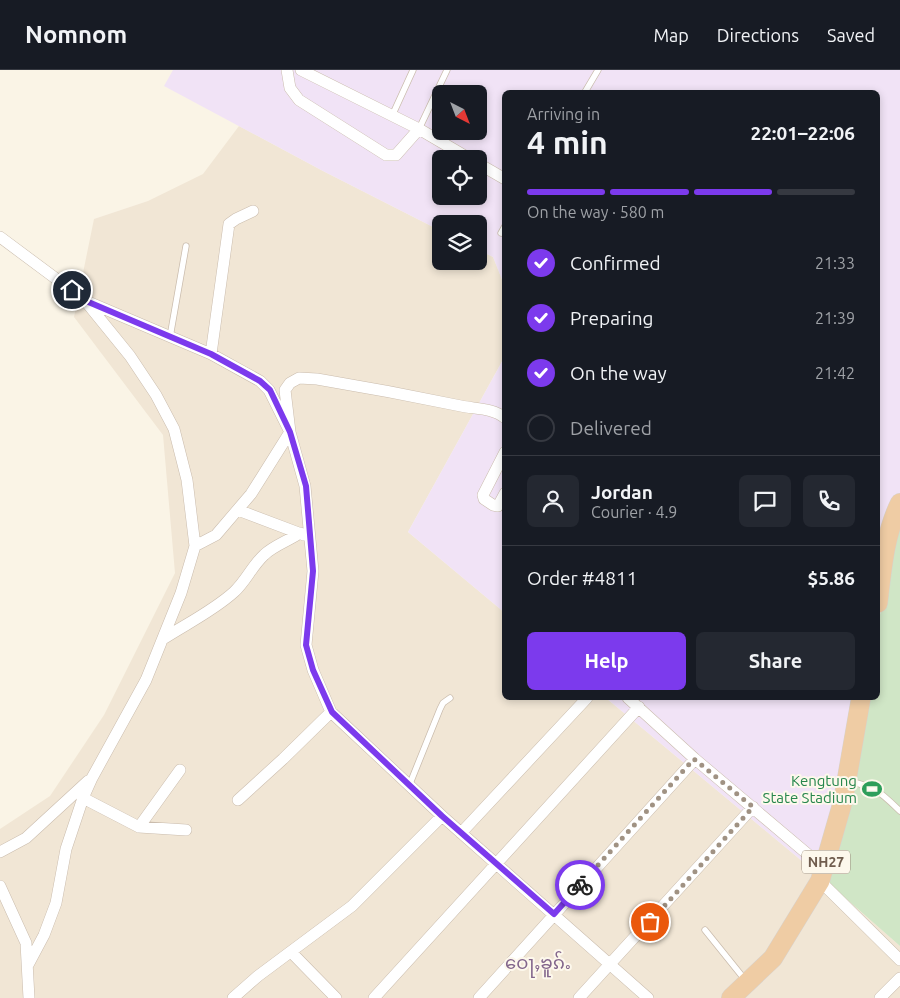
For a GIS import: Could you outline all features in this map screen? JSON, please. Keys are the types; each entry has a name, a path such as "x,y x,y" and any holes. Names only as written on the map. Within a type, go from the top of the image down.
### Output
{"highway":[{"path":"880,585 883,559 898,511"},
{"name":"NH27","path":"731,998 773,958 822,874 843,802 861,700"}],"street":[{"path":"287,70 290,88 299,100 386,155 396,155 419,129"},
{"path":"301,70 419,129 455,150"},
{"path":"487,169 502,177"},
{"path":"211,354 228,224 253,211"},
{"path":"0,237 86,301 211,354 260,381 270,390 290,432 306,486 305,535 313,571 306,645 313,670 332,712 442,816 648,998"},
{"path":"28,964 44,935 56,903 66,849 83,798 146,680 181,593 195,546 187,480 174,429 156,395 130,356 86,301"},
{"path":"195,546 216,535 238,510 251,494 290,432 285,390 290,383 299,378 316,379 489,410 502,416"},
{"path":"502,458 483,495 484,499 498,506 502,499"},
{"path":"238,510 305,535"},
{"path":"162,639 215,606 235,591 271,548 305,535"},
{"path":"461,833 585,700"},
{"path":"630,700 694,759 753,807 822,874 900,960"},
{"path":"374,998 639,707"},
{"path":"238,800 283,760 332,712"},
{"path":"479,998 694,759"},
{"path":"139,827 180,770"},
{"path":"0,852 26,838 92,778"},
{"path":"83,798 139,827 186,830"},
{"path":"579,998 753,807"},
{"path":"233,998 258,976 352,906 442,816"},
{"path":"0,886 26,943 29,998"},
{"path":"291,952 336,998"},
{"path":"880,998 900,978"}],"lane":[{"path":"392,116 413,70"},
{"path":"419,129 446,70"},
{"path":"586,90 598,70"},
{"path":"170,337 186,246"},
{"path":"409,786 440,709 443,703 450,698"},
{"path":"847,781 872,787 880,791 900,810"},
{"path":"704,930 748,982"}],"shaded area":[{"path":"173,70 900,70 900,512 880,615 880,90 502,90 502,280 493,257 487,254 487,215 432,215 432,226 164,86"},
{"path":"239,126 432,226 432,270 487,270 487,254 493,257 502,280 502,361 408,532 502,610 502,700 608,700 826,881 900,946 900,998 0,998 0,829 50,796 104,715 175,573 163,435 74,317 94,219 148,201 203,174"},
{"path":"502,361 502,610 408,532"},
{"path":"608,700 863,700 826,881"}],"green space":[{"name":"Kengtung State Stadium","path":"900,512 900,946 826,881 863,700 880,700 880,615"}],"way so far":[{"path":"580,885 694,759 753,807 650,922"}],"place":[{"name":"Kengtung State Stadium","path":"872,789"}],"district":[{"name":"ဝေႃႇၶူၵ်ႉ","path":"538,962"}],"route":[{"path":"72,290 86,301 211,354 260,381 270,390 290,432 306,486 313,571 306,645 313,670 332,712 442,816 554,914 580,885"}]}
